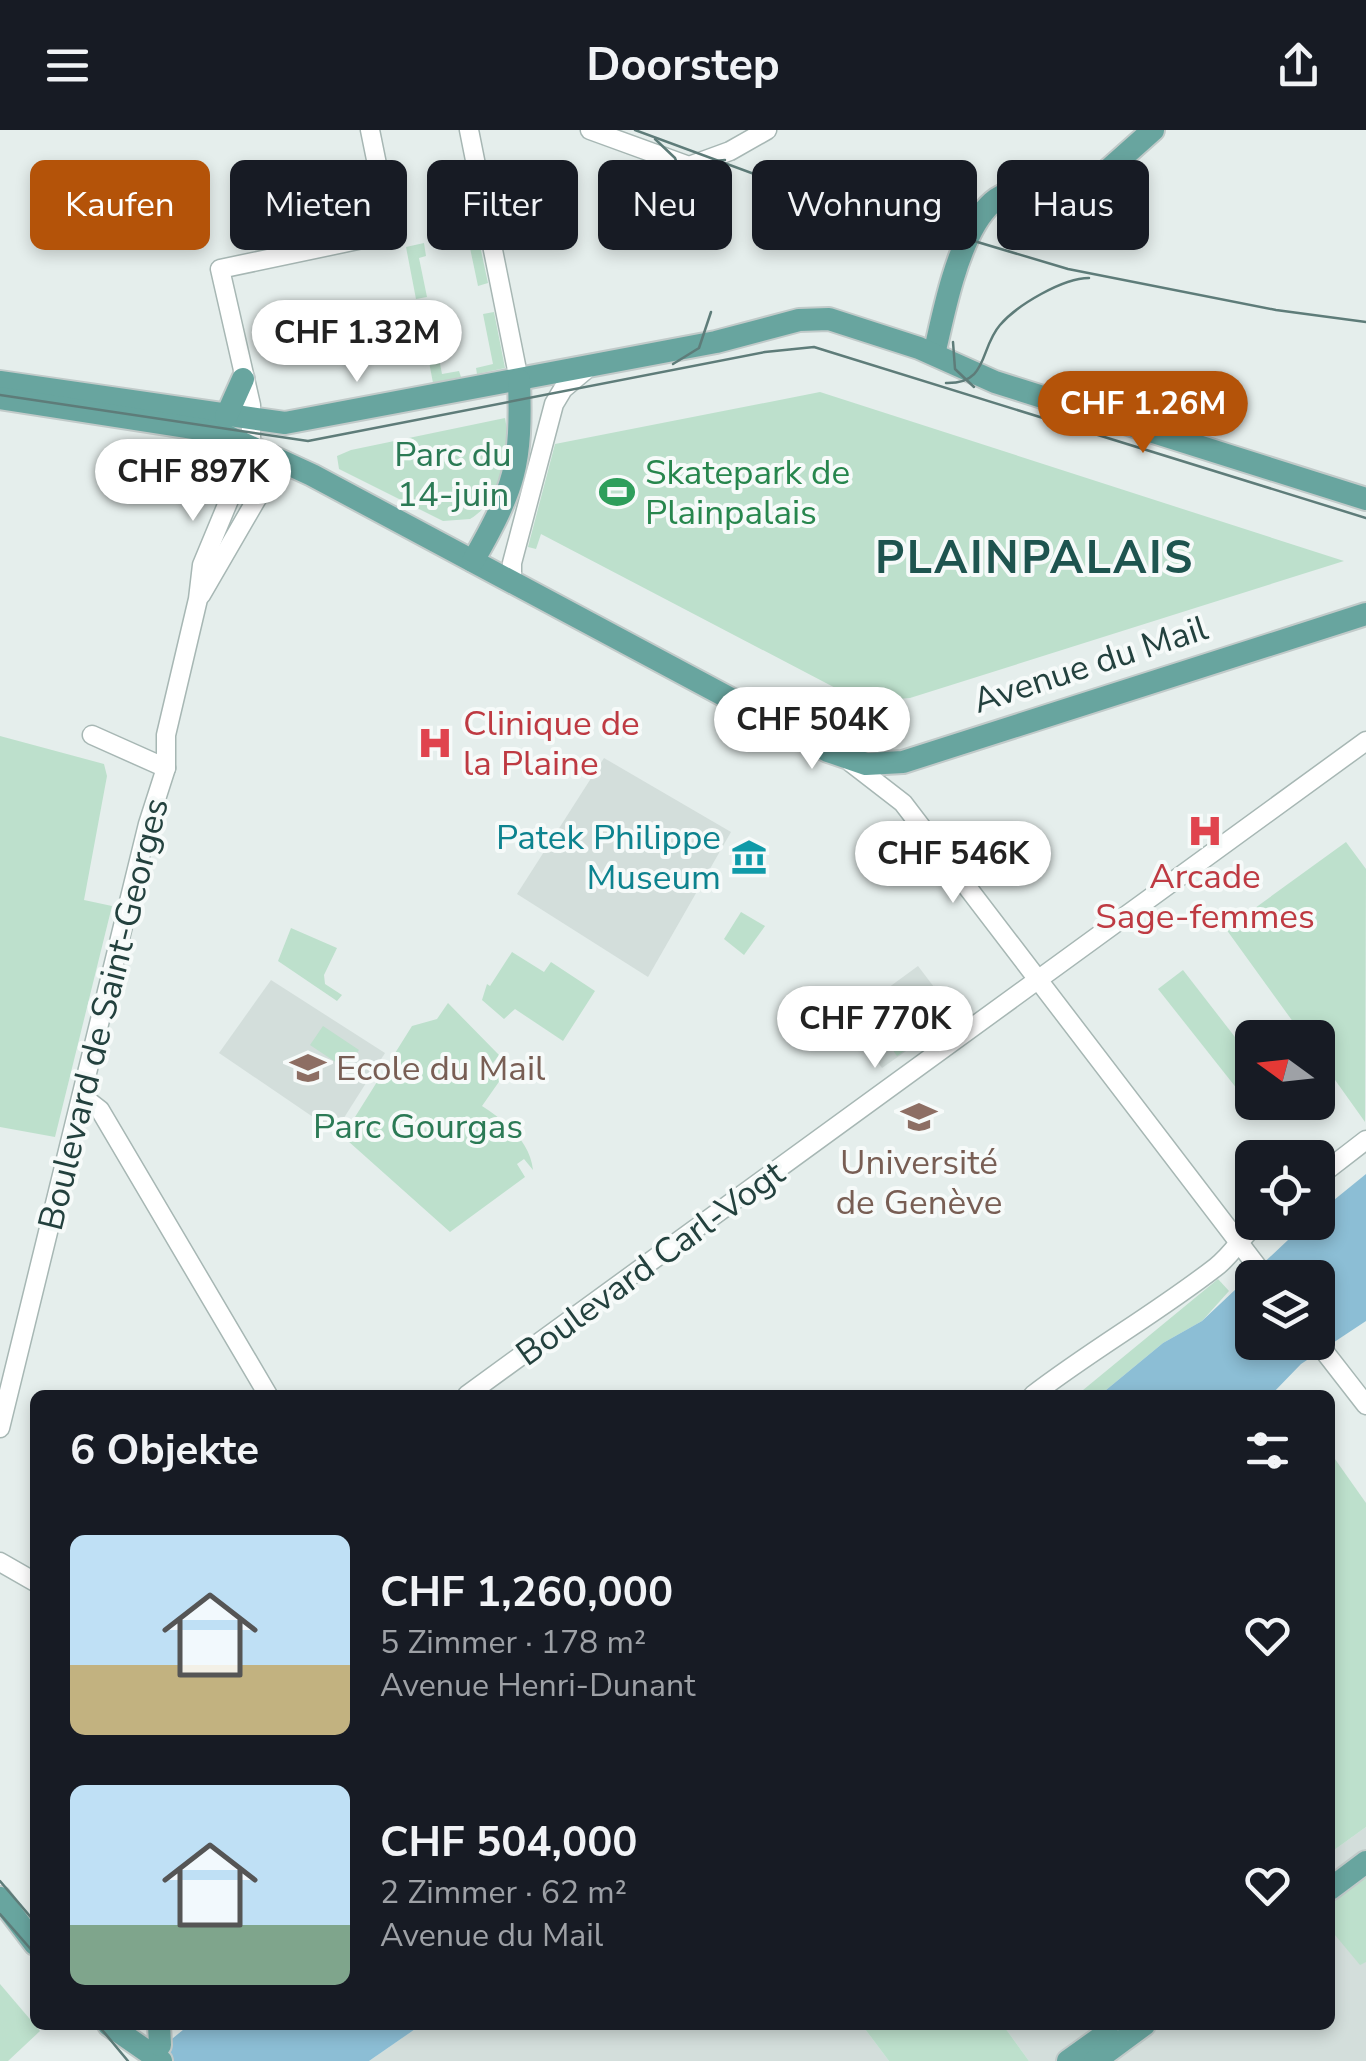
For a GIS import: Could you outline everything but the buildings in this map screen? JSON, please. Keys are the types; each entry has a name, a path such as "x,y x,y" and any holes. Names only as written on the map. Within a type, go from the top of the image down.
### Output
{"main road":[{"path":"934,354 962,246 977,216 1001,199 1020,196 1038,198 1061,212 1153,130"},
{"path":"0,382 252,421 306,421 588,368 814,319 834,321 934,354 972,372 1366,499"},
{"path":"226,417 243,379"},
{"path":"473,561 512,488 519,457 519,380"},
{"name":"Avenue du Mail","path":"0,398 208,430 251,446 846,760 902,762 1366,614"},
{"path":"427,537 460,535 496,521"},
{"path":"1335,1869 1366,1846"},
{"path":"1335,1886 1366,1862"},
{"path":"16,1910 30,1935"},
{"path":"1068,2061 1111,2030"},
{"path":"1094,2061 1137,2030"}],"street":[{"path":"469,130 519,380"},
{"path":"590,130 689,166 730,151 767,130"},
{"path":"251,446 252,421 220,269 391,233 370,132"},
{"path":"512,581 512,563 554,404 563,389 588,368"},
{"name":"Boulevard de Saint-Georges","path":"0,1428 166,768 166,735 198,599 202,565 251,446"},
{"path":"198,599 270,476 286,463"},
{"path":"92,735 166,768"},
{"name":"Boulevard Carl-Vogt","path":"475,1390 1366,741"},
{"path":"846,760 903,802 1253,1260"},
{"path":"902,762 897,779 903,802"},
{"path":"82,1096 100,1110 265,1390"},
{"path":"76,1121 112,1130"},
{"path":"1335,1164 1366,1140"},
{"path":"1040,1390 1116,1332 1152,1313 1244,1248 1248,1240"},
{"path":"1331,1360 1366,1405"},
{"path":"0,1562 30,1579"}],"shaded area":[{"path":"604,758 731,832 648,977 517,894"},
{"path":"918,966 956,1016 882,1068 847,1018"},
{"name":"Ecole du Mail","path":"271,980 385,1053 335,1132 219,1053"},
{"path":"1366,1827 1366,2061 1029,2061 1007,2030 1335,2030 1335,1849"},
{"path":"414,2030 866,2030 889,2061 369,2061"}],"green space":[{"path":"424,243 426,256 419,258 427,297 416,299 407,247"},
{"path":"470,250 481,250 488,283 478,286"},
{"path":"494,312 505,368 477,374 476,368 493,364 483,314"},
{"path":"432,323 442,374 459,371 461,377 433,383 422,325"},
{"path":"820,392 1344,561 910,698 886,700 845,693 541,534 536,549 528,547 555,444"},
{"name":"Parc du 14-juin","path":"505,418 507,445 501,474 489,501 470,519 443,521 339,469 337,456 351,450"},
{"path":"0,736 104,764 107,776 84,900 112,906 55,1137 0,1127"},
{"path":"1346,842 1366,869 1365,1122 1335,1080 1335,1020 1292,1020 1226,929"},
{"path":"741,912 765,926 744,955 724,939"},
{"path":"291,928 337,948 324,975 325,984 342,995 337,1001 278,961"},
{"path":"512,952 544,972 551,962 595,991 563,1041 515,1009 504,1019 482,1000 487,984 490,986"},
{"path":"1183,970 1235,1037 1235,1086 1158,989"},
{"path":"886,999 917,1042 897,1056 867,1013"},
{"name":"Parc Gourgas","path":"448,1003 499,1055 490,1067 503,1076 482,1106 522,1141 533,1170 524,1159 517,1164 525,1177 450,1232 348,1141 355,1117 412,1026 437,1019"},
{"path":"323,1026 359,1050 346,1069 310,1045"},
{"path":"1218,1279 1229,1291 1202,1321 1163,1343 1106,1390 1083,1390"},
{"path":"1335,1459 1366,1503 1366,1827 1335,1849"},
{"path":"1366,1876 1366,1962 1360,1965 1335,1935 1335,1898"},
{"path":"0,1984 30,2019 30,2030 40,2031 8,2061 0,2061"},
{"path":"866,2030 1007,2030 1029,2061 889,2061"}],"water":[{"path":"1366,1174 1366,1321 1335,1342 1335,1260 1267,1260 1288,1240 1335,1240 1335,1199"},
{"path":"1235,1290 1235,1360 1307,1360 1276,1390 1106,1390 1163,1343 1202,1321"},
{"path":"183,2030 414,2030 369,2061 145,2061"}],"tram line":[{"path":"635,130 773,181 1068,269 1276,310 1366,322"},
{"path":"655,139 676,160"},
{"path":"946,383 970,378 993,334 1017,309 1054,288 1089,278"},
{"path":"673,364 699,348 711,312"},
{"path":"953,342 955,369 974,387"},
{"path":"0,395 308,441 765,352 814,347 1366,518"},
{"path":"0,1881 30,1916"},
{"path":"0,1914 30,1948"},
{"path":"102,2030 128,2061"}],"place":[{"name":"Skatepark de Plainpalais","path":"617,492"},
{"name":"Clinique de la Plaine","path":"435,743"},
{"name":"Arcade Sage-femmes","path":"1205,831"},
{"name":"Patek Philippe Museum","path":"749,857"},
{"name":"Ecole du Mail","path":"308,1068"},
{"name":"Université de Genève","path":"919,1117"}],"district":[{"name":"PLAINPALAIS","path":"1035,557"}]}
